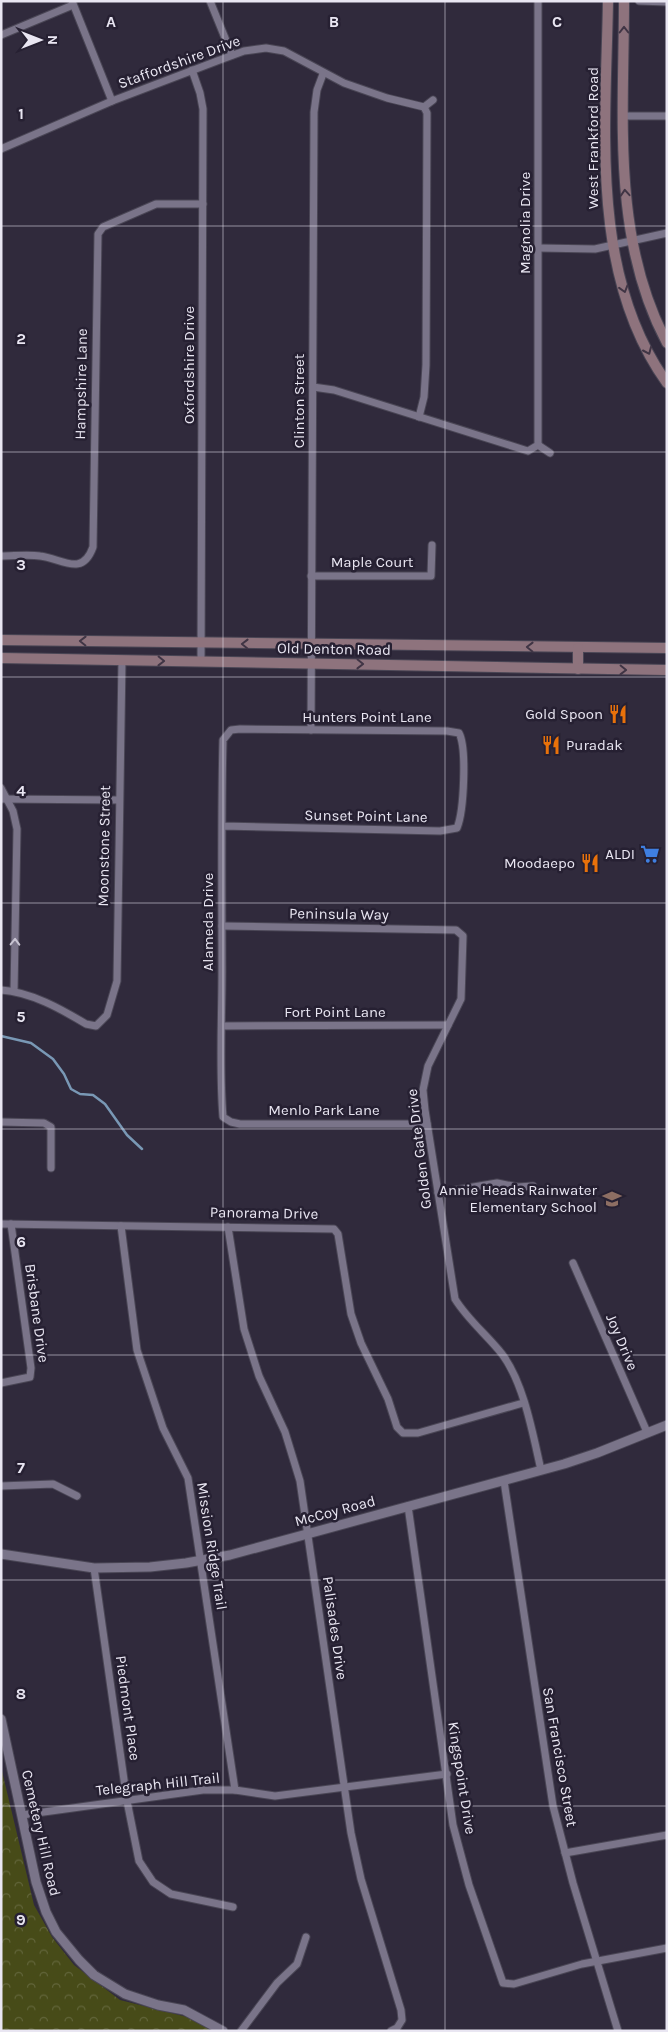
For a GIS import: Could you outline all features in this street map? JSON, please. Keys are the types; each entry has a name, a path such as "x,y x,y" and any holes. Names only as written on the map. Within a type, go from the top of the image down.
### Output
{"main road":[{"name":"West Frankford Road","path":"608,1 606,183 612,246 630,309 662,367 667,383"},
{"name":"West Frankford Road","path":"624,1 625,189 632,241 643,288 667,343"},
{"name":"Old Denton Road","path":"1,640 667,648"},
{"path":"578,648 578,669"},
{"name":"Old Denton Road","path":"1,658 667,670"}],"street":[{"path":"210,1 232,55"},
{"name":"Magnolia Drive","path":"538,1 538,445"},
{"path":"639,1 667,2"},
{"path":"1,35 72,3 112,102"},
{"name":"Staffordshire Drive","path":"1,149 112,102 232,55 273,48 284,52 323,74 387,98 424,108"},
{"name":"Oxfordshire Drive","path":"192,70 200,92 203,109 201,661"},
{"name":"Clinton Street","path":"311,730 314,112 317,90 323,74"},
{"path":"419,417 424,398 426,365 427,114 424,108 433,100"},
{"path":"624,116 667,116"},
{"name":"Hampshire Lane","path":"1,556 40,556 73,564 83,561 90,556 93,547 98,234 103,227 156,204 203,204"},
{"path":"539,248 595,249 667,233"},
{"path":"312,387 334,390 528,451 538,445 550,453"},
{"name":"Maple Court","path":"311,576 431,576 432,545"},
{"name":"Moonstone Street","path":"14,991 31,996 86,1024 96,1026 107,1015 116,981 122,660"},
{"name":"Hunters Point Lane","path":"231,730 447,731 459,733 462,740 462,776"},
{"name":"Alameda Drive","path":"223,1117 221,1087 223,740 231,730"},
{"name":"Sunset Point Lane","path":"222,826 450,830 457,828 460,819 462,776"},
{"path":"1,788 17,829 14,991 1,990"},
{"path":"4,799 119,800"},
{"name":"Peninsula Way","path":"222,926 456,930"},
{"name":"Golden Gate Drive","path":"456,930 462,936 462,989 459,1007 448,1025 425,1075 423,1090 427,1124 455,1300 463,1313 503,1355 512,1372 523,1403 541,1470"},
{"name":"Fort Point Lane","path":"222,1026 448,1025"},
{"name":"Menlo Park Lane","path":"223,1117 231,1122 240,1124 427,1124"},
{"path":"1,1122 44,1123 51,1127 51,1168"},
{"path":"438,1193 497,1183 518,1187 533,1186"},
{"name":"Panorama Drive","path":"1,1224 324,1227 334,1229 338,1234 351,1314 361,1343 388,1399 397,1427 403,1433 418,1433 523,1403"},
{"name":"Brisbane Drive","path":"1,1383 22,1381 30,1377 31,1368 11,1224"},
{"name":"Mission Ridge Trail","path":"121,1226 138,1350 163,1428 188,1478 202,1560 235,1790"},
{"name":"Palisades Drive","path":"228,1227 244,1329 259,1376 291,1449 300,1482 351,1833 361,1879 401,2010 402,2020 397,2028 391,2031"},
{"name":"Joy Drive","path":"573,1263 646,1432"},
{"name":"McCoy Road","path":"1,1554 94,1568 150,1566 230,1555 541,1470 597,1453 667,1425"},
{"name":"San Francisco Street","path":"504,1481 544,1760 553,1806 565,1853 618,2031"},
{"path":"1,1486 53,1484 77,1496"},
{"name":"Kingspoint Drive","path":"408,1506 453,1825 469,1885 503,1983 514,1984 597,1960"},
{"name":"Piedmont Place","path":"94,1568 127,1801 137,1854 153,1882 164,1890 182,1898 234,1907"},
{"name":"Cemetery Hill Road","path":"1,1719 36,1882 46,1912 56,1932 78,1960 94,1975 124,1994 158,2005 184,2010 223,2031"},
{"name":"Telegraph Hill Trail","path":"22,1815 203,1790 235,1790 275,1796 447,1774"},
{"path":"565,1853 667,1835"},
{"path":"241,2031 277,1983 297,1964 306,1937"},
{"path":"597,1960 667,1948"}],"green space":[{"path":"1,1767 34,1905 52,1937 74,1965 120,2000 191,2018 213,2031 1,2031"}],"waterway":[{"path":"1,1036 31,1043 53,1059 64,1074 71,1089 80,1094 93,1095 105,1104 127,1135 142,1149"}],"place":[{"name":"Gold Spoon","path":"618,714"},
{"name":"Puradak","path":"551,745"},
{"name":"ALDI","path":"650,854"},
{"name":"Moodaepo","path":"590,863"},
{"name":"Annie Heads Rainwater Elementary School","path":"612,1199"}]}
